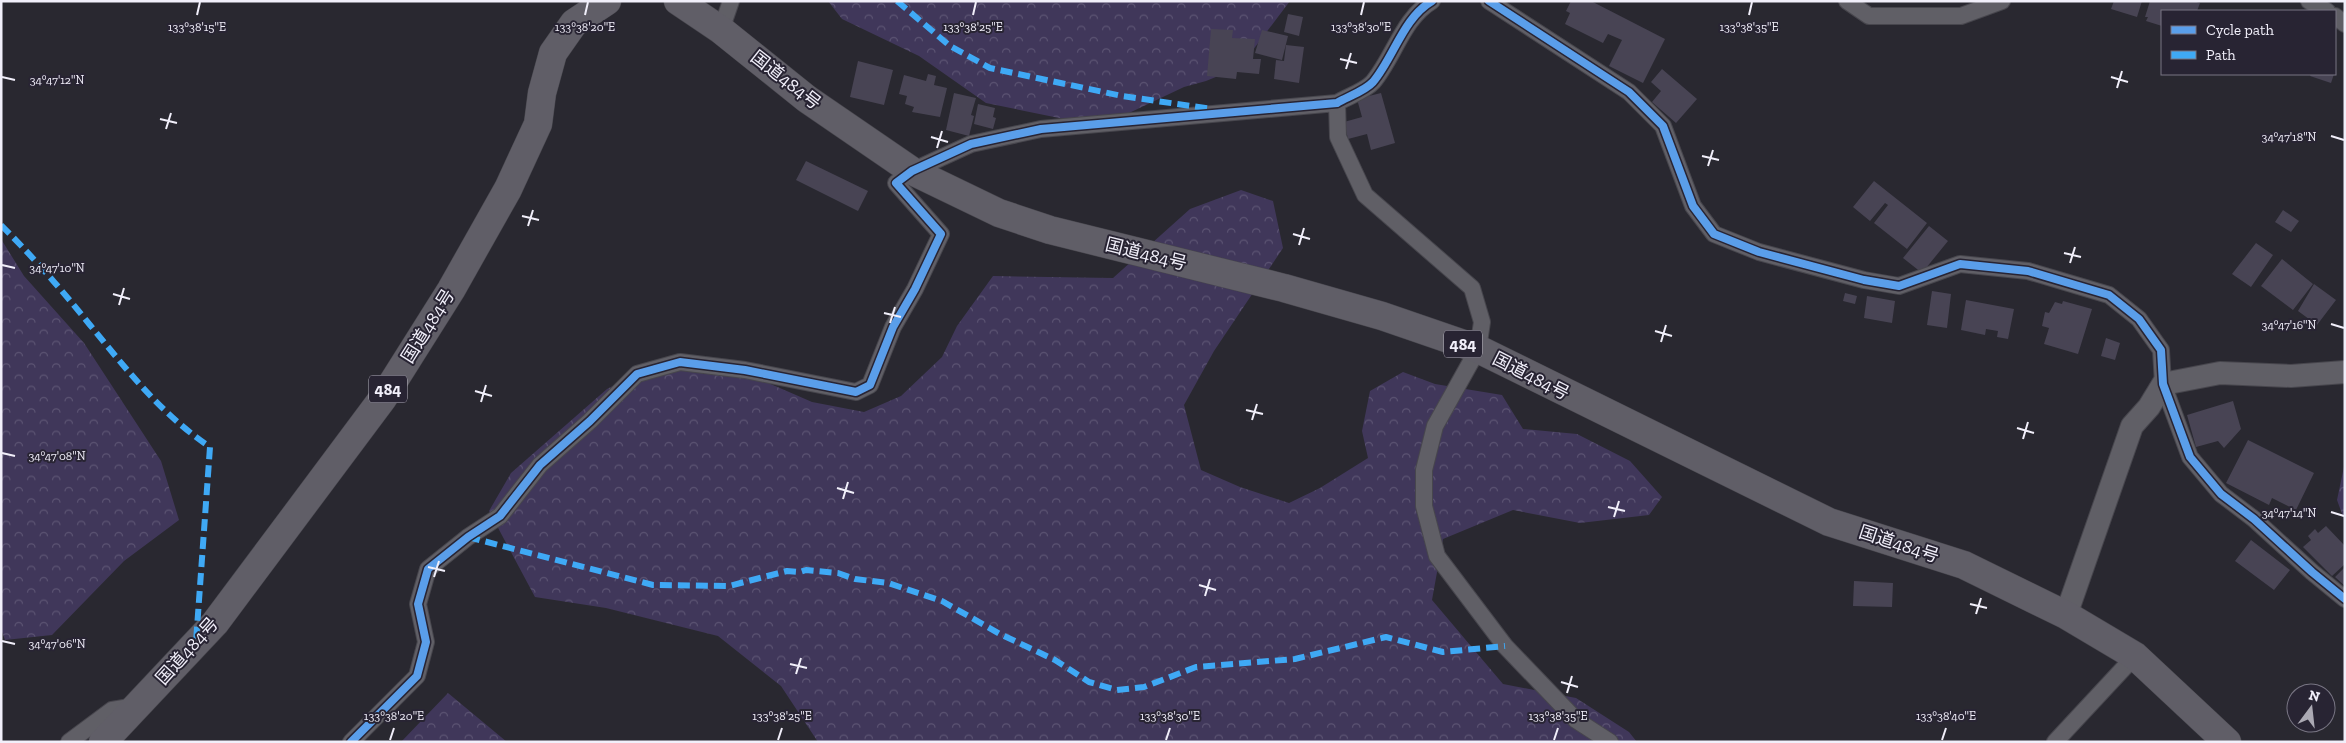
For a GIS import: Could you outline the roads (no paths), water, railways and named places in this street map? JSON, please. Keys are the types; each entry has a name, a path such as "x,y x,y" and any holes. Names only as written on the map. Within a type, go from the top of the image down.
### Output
{"highway":[{"name":"国道484号","path":"103,742 214,622 383,398 451,290 508,189 538,124 542,93 553,53 574,24 607,1"},
{"name":"国道484号","path":"678,1 721,30 807,99 912,171 1000,213 1050,230 1284,288 1382,316 1478,349 1829,522 1964,565 2066,615 2135,656 2228,742"}],"street":[{"path":"721,30 731,1"},
{"path":"351,742 417,676 426,642 418,604 428,569 468,537 500,516 540,465 590,421 637,374 680,362 745,370 856,392 870,385 894,327 916,289 941,234 896,183 912,171 971,144 1042,129 1337,103 1373,83 1404,30 1425,6 1432,1"},
{"path":"1490,1 1629,92 1662,126 1693,206 1714,234 1759,252 1864,280 1899,286 1960,264 2028,271 2108,295 2139,319 2161,350 2163,384 2190,457 2221,494 2254,519 2312,572 2345,598"},
{"path":"1847,1 1869,16 1961,16 2002,1"},
{"path":"2309,1 2325,10"},
{"path":"1337,103 1338,138 1365,195 1472,288 1482,322 1478,349 1435,426 1424,470 1424,506 1437,556 1505,646 1576,720 1610,742"},
{"path":"2066,615 2132,426 2149,407 2163,384 2220,373 2291,376 2345,372"},
{"path":"2055,742 2135,656"},
{"path":"69,742 112,710 136,706"}]}
